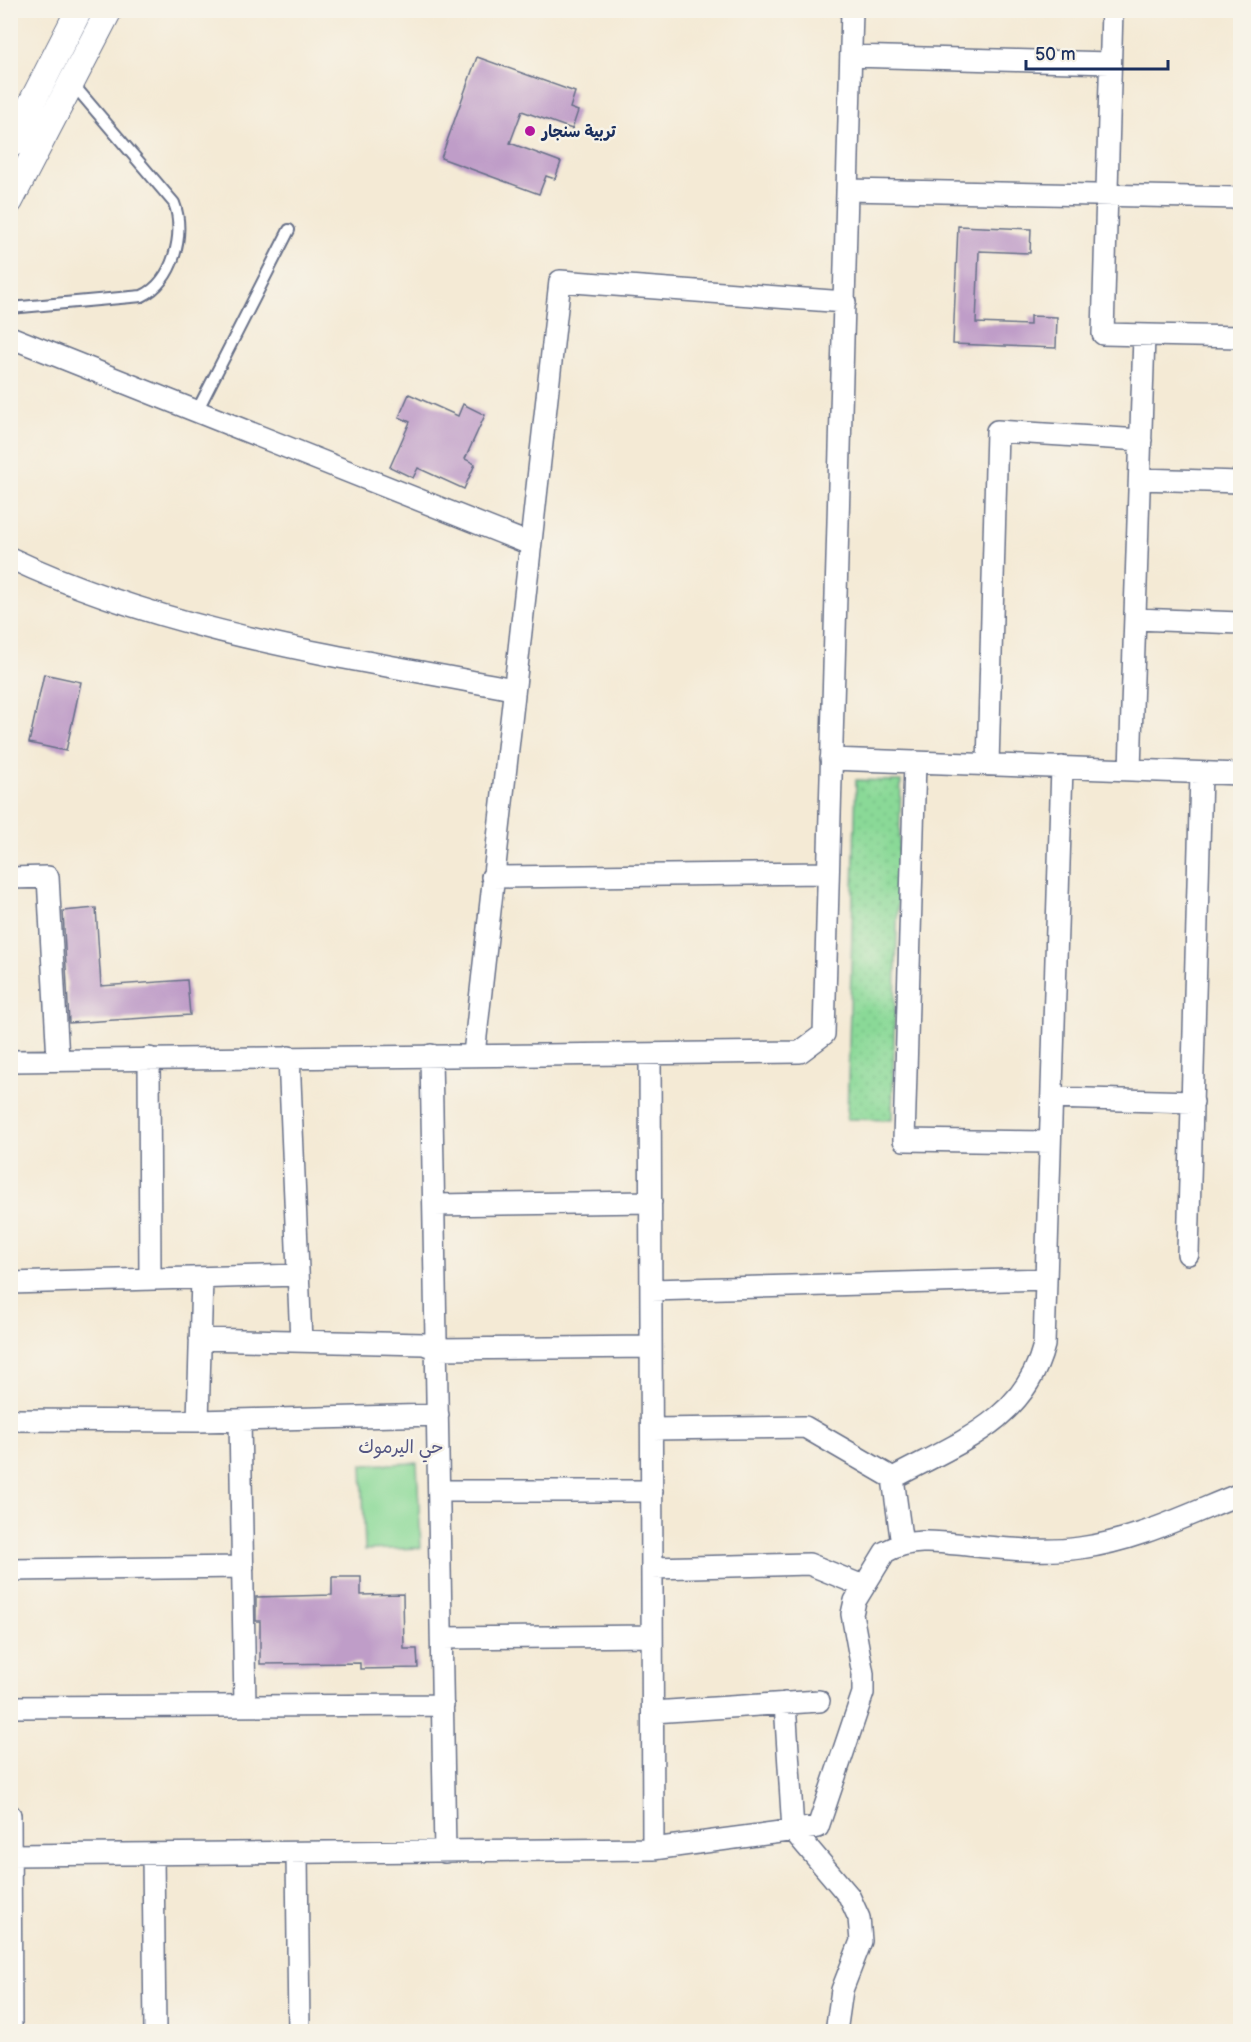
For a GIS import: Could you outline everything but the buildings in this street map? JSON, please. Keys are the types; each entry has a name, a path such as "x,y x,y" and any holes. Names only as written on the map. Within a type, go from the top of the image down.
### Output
{"street":[{"path":"10,201 109,10"},
{"path":"1112,10 1103,334 1240,338"},
{"path":"10,1061 800,1052 824,1034 845,302 851,56 849,12"},
{"path":"10,145 72,17"},
{"path":"851,56 1110,63"},
{"path":"847,189 1240,198"},
{"path":"474,1054 560,281 845,302"},
{"path":"1130,770 1144,336"},
{"path":"10,337 530,544"},
{"path":"988,765 998,431 1141,440"},
{"path":"1140,479 1240,482"},
{"path":"10,558 82,588 213,628 276,644 513,689"},
{"path":"1136,619 1240,623"},
{"path":"831,759 1240,774"},
{"path":"915,762 904,1140 1050,1142"},
{"path":"893,1478 978,1432 1002,1415 1025,1391 1038,1369 1044,1345 1062,768"},
{"path":"1188,1254 1201,772"},
{"path":"492,877 828,873"},
{"path":"10,878 48,877 58,1060"},
{"path":"431,1055 445,1852"},
{"path":"650,1055 653,1849"},
{"path":"289,1057 301,1341"},
{"path":"149,1058 150,1279"},
{"path":"1052,1098 1193,1102"},
{"path":"435,1205 651,1202"},
{"path":"10,1283 298,1275"},
{"path":"198,1421 202,1278"},
{"path":"651,1290 1046,1279"},
{"path":"200,1339 424,1344 437,1349 651,1347"},
{"path":"10,1420 198,1421 438,1415"},
{"path":"240,1420 245,1705"},
{"path":"652,1429 805,1427 893,1478"},
{"path":"893,1478 902,1545"},
{"path":"439,1491 652,1491"},
{"path":"11,1855 653,1849 818,1827 863,1693 863,1674 852,1614 863,1586 882,1555 902,1545 928,1541 1039,1550 1080,1548 1146,1531 1240,1494"},
{"path":"652,1568 809,1564 863,1586"},
{"path":"10,1570 243,1567"},
{"path":"442,1638 652,1636"},
{"path":"653,1712 819,1701"},
{"path":"785,1703 792,1830 842,1886 859,1918 861,1941 840,1997 837,2031"},
{"path":"10,1707 443,1705"},
{"path":"10,1815 11,2031"},
{"path":"297,1854 299,2031"},
{"path":"153,1855 155,2031"}],"lane":[{"path":"10,308 142,297 164,279 178,239 179,221 174,203 72,83"},
{"path":"196,412 289,230"}],"green space":[{"path":"856,780 901,781 892,1120 847,1119"},
{"path":"417,1463 421,1548 365,1550 362,1465"}],"place":[{"name":"تربية سنجار","path":"530,131"}],"district":[{"name":"حي اليرموك","path":"401,1447"}]}
